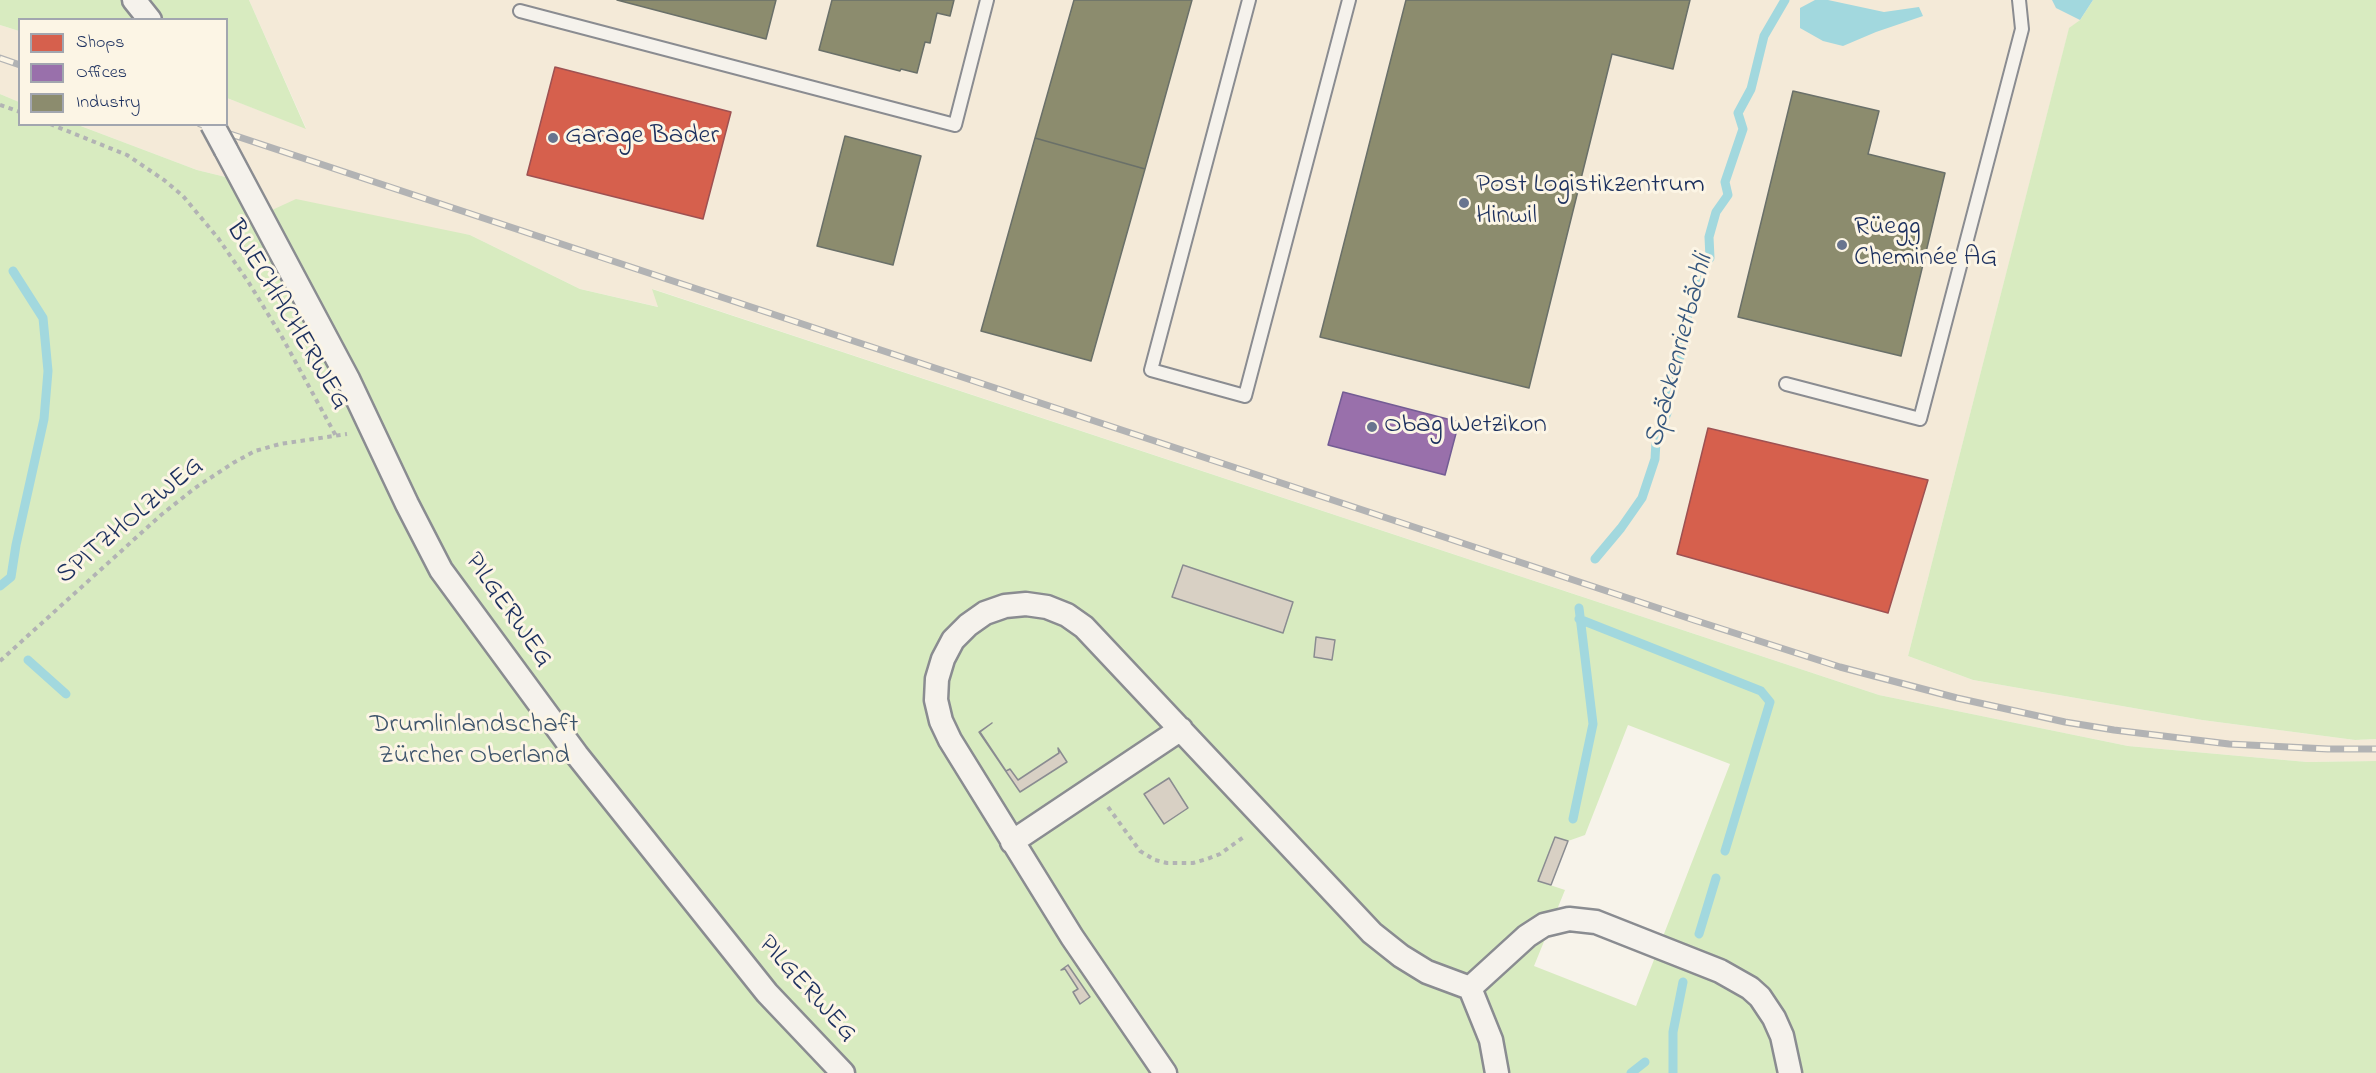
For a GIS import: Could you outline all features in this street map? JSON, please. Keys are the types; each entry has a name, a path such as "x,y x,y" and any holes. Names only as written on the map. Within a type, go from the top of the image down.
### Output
{"street":[{"path":"134,0 148,18"},
{"name":"PILGERWEG","path":"214,126 321,327 441,570 535,700 767,993 843,1073"},
{"path":"1165,1073 1072,937 950,740 941,721 936,700 937,679 943,659 953,640 985,613 1005,606 1026,604 1047,607 1067,615 1100,642 1351,911 1387,945 1428,972 1470,988 1491,1040 1497,1073"},
{"path":"1012,842 1180,729"},
{"path":"1470,988 1527,936 1544,926 1569,919 1596,922 1720,971 1750,988 1760,997 1774,1018 1782,1036 1790,1073"}],"lane":[{"path":"520,11 955,125 987,0"},
{"path":"1249,0 1151,370 1245,396 1349,0"},
{"path":"1786,384 1920,419 2022,29 2019,0"}],"path":[{"path":"0,105 18,111"},
{"name":"BUECHACHERWEG","path":"55,126 127,155 183,196 205,222 249,283 282,337 336,436"},
{"name":"SPITZHOLZWEG","path":"0,661 161,515 215,474 244,456 266,447 373,431"},
{"path":"1094,786 1135,846 1148,856 1167,863 1193,863 1220,854 1241,840 1264,818"}],"shaded area":[{"path":"249,0 2093,0 2080,20 2069,29 1908,656 1973,680 2202,720 2355,740 2376,739 2376,761 2307,762 2128,746 1879,695 653,289 659,307 580,289 470,235 272,210 246,182 197,170 81,126 228,126 228,98 306,128"},
{"path":"0,25 18,31 18,102 0,94"}],"green space":[{"path":"0,0 249,0 306,129 228,98 228,18 18,18 18,31 0,25"},
{"path":"2093,0 2376,0 2376,739 2355,740 2202,720 1973,680 1908,656 2069,28 2080,20"},
{"name":"Drumlinlandschaft Zürcher Oberland","path":"0,94 18,102 18,126 81,126 197,170 246,182 272,210 296,199 470,235 580,289 658,307 652,289 1879,695 2128,746 2307,762 2376,761 2376,1073 0,1073","holes":["1628,725 1730,764 1636,1006 1534,966 1565,890 1538,881 1555,837 1568,841 1585,835"]}],"water":[{"path":"1815,0 1828,0 1884,12 1919,7 1923,16 1843,46 1823,41 1800,28 1800,8"},
{"path":"2052,0 2093,0 2080,20 2056,8"}],"building: Shops":[{"path":"555,67 731,112 703,219 527,175"},
{"path":"1708,428 1928,480 1888,613 1677,554"}],"building: Offices":[{"path":"1343,392 1459,422 1445,475 1328,445"}],"building: Industry":[{"path":"617,0 776,0 766,39"},
{"path":"832,0 954,0 950,16 937,13 930,43 925,42 917,73 901,69 900,71 819,50"},
{"path":"1074,0 1192,0 1145,169 1035,138"},
{"name":"Post Logistikzentrum Hinwil","path":"1406,0 1690,0 1673,69 1612,54 1529,388 1320,337"},
{"name":"Rüegg Cheminée AG","path":"1793,91 1879,111 1868,154 1945,173 1901,356 1738,317"},
{"path":"845,136 921,156 893,265 817,246"},
{"path":"1035,138 1145,169 1091,361 981,331"}],"building: Other":[{"path":"1183,565 1293,602 1283,633 1172,597"},
{"path":"1316,637 1335,640 1332,660 1314,657"},
{"path":"992,723 980,732 1006,771 1010,769 1018,780 1059,753 1058,748 1067,762 1020,792 979,732"},
{"path":"1169,778 1188,808 1164,824 1144,794"},
{"path":"1555,837 1568,841 1551,885 1538,881"},
{"path":"1068,965 1090,997 1080,1004 1073,992 1078,989 1065,969 1061,970"}],"waterway":[{"name":"Späckenrietbächli","path":"1595,559 1642,498 1655,459 1656,441 1667,413 1668,389 1683,349 1683,325 1698,295 1698,275 1710,258 1709,237 1716,212 1728,195 1725,182 1743,129 1738,113 1751,89 1764,36 1785,0"},
{"path":"0,586 11,577 44,419 48,371 43,318 13,271"},
{"name":"Späckenrietbächli","path":"1573,819 1593,724 1579,608"},
{"path":"1579,619 1761,691 1770,702 1725,851"},
{"path":"28,660 66,694"},
{"path":"1699,934 1716,878"},
{"path":"1673,1073 1673,1032 1683,982"},
{"path":"1631,1073 1645,1062"}],"railway":[{"path":"0,58 18,64"},
{"path":"206,126 1840,667 1957,698 2065,722 2114,730 2229,744 2376,749"}],"place":[{"name":"Garage Bader","path":"553,138"},
{"name":"Post Logistikzentrum Hinwil","path":"1464,203"},
{"name":"Rüegg Cheminée AG","path":"1842,245"},
{"name":"Obag Wetzikon","path":"1372,427"}]}
